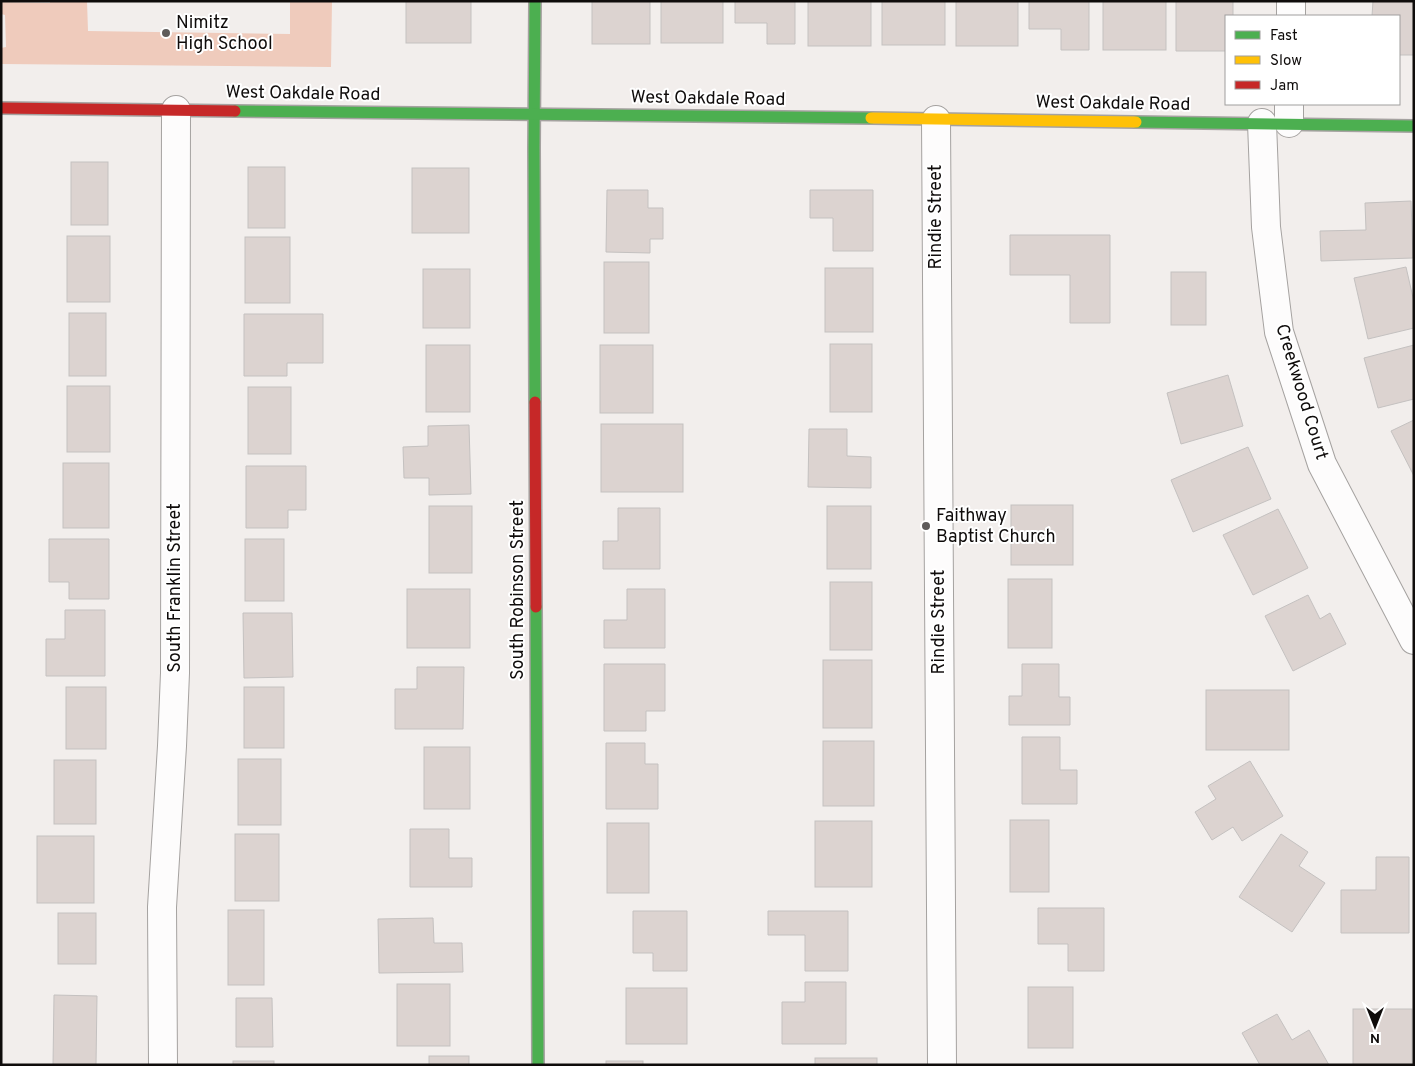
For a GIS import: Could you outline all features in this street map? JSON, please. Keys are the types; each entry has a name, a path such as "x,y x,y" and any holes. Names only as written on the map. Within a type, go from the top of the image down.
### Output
{"street":[{"name":"South Robinson Street","path":"535,1 538,1065"},
{"path":"1291,1 1291,15"},
{"name":"West Oakdale Road","path":"1,108 1262,123 1289,114 1414,126"},
{"name":"South Franklin Street","path":"163,1065 162,907 175,673 176,110"},
{"name":"Rindie Street","path":"936,120 942,1065"},
{"name":"Creekwood Court","path":"1262,123 1266,227 1279,332 1322,464 1414,640"}],"shaded area":[{"name":"Nimitz High School","path":"50,1 87,1 88,31 290,34 290,1 332,1 331,67 1,64 1,48 6,47 5,15 1,14 1,2 50,3"}],"building":[{"path":"406,1 471,1 471,43 406,43"},
{"path":"592,1 650,1 650,44 592,44"},
{"path":"661,1 723,1 723,43 661,43"},
{"path":"735,1 795,1 795,44 767,44 767,23 735,23"},
{"path":"808,1 871,1 871,46 808,46"},
{"path":"882,1 945,1 945,45 882,45"},
{"path":"956,1 1018,1 1018,46 956,46"},
{"path":"1029,1 1089,1 1089,50 1061,50 1061,29 1029,29"},
{"path":"1103,1 1166,1 1166,50 1103,50"},
{"path":"1176,1 1233,1 1233,15 1225,15 1225,51 1176,51"},
{"path":"1373,1 1414,1 1414,55 1400,55 1400,15 1372,15"},
{"path":"71,162 108,162 108,225 71,225"},
{"path":"248,167 285,167 285,228 248,228"},
{"path":"412,168 469,168 469,233 412,233"},
{"path":"607,190 648,190 648,208 663,208 663,239 650,239 650,253 606,252"},
{"path":"810,190 873,190 873,251 833,251 833,218 810,218"},
{"path":"1411,201 1413,258 1321,261 1320,231 1366,230 1365,203"},
{"path":"1010,235 1110,235 1110,323 1070,323 1070,275 1010,275"},
{"path":"67,236 110,236 110,302 67,302"},
{"path":"245,237 290,237 290,303 245,303"},
{"path":"604,262 649,262 649,333 604,333"},
{"path":"1406,267 1414,302 1414,328 1368,339 1354,278"},
{"path":"825,268 873,268 873,332 825,332"},
{"path":"423,269 470,269 470,328 423,328"},
{"path":"1171,272 1206,272 1206,325 1171,325"},
{"path":"69,313 106,313 106,376 69,376"},
{"path":"244,314 323,314 323,363 287,363 287,376 244,376"},
{"path":"830,344 872,344 872,412 830,412"},
{"path":"426,345 470,345 470,412 426,412"},
{"path":"600,345 653,345 653,413 600,413"},
{"path":"1414,345 1414,399 1378,408 1364,358"},
{"path":"1228,375 1243,426 1181,444 1167,393"},
{"path":"67,386 110,386 110,452 67,452"},
{"path":"248,387 291,387 291,454 248,454"},
{"path":"1414,420 1414,476 1391,431"},
{"path":"601,424 683,424 683,492 601,492"},
{"path":"469,425 471,494 429,495 429,478 404,478 403,447 428,446 428,426"},
{"path":"809,429 847,429 847,456 871,457 871,488 808,487"},
{"path":"1248,447 1271,499 1193,532 1171,480"},
{"path":"63,463 109,463 109,528 63,528"},
{"path":"246,466 306,466 306,510 288,510 288,528 246,528"},
{"path":"1011,505 1073,505 1073,565 1011,565"},
{"path":"429,506 472,506 472,573 429,573"},
{"path":"827,506 871,506 871,569 827,569"},
{"path":"618,508 660,508 660,569 603,569 603,541 618,541"},
{"path":"1278,509 1308,568 1253,595 1223,535"},
{"path":"49,539 109,539 109,599 69,599 69,582 49,582"},
{"path":"245,539 284,539 284,601 245,601"},
{"path":"1008,579 1052,579 1052,648 1008,648"},
{"path":"830,582 872,582 872,650 830,650"},
{"path":"407,589 470,589 470,648 407,648"},
{"path":"627,589 665,589 665,648 604,648 604,620 627,620"},
{"path":"1308,595 1320,619 1330,613 1346,644 1293,671 1265,616"},
{"path":"65,610 105,610 105,676 46,676 46,639 65,639"},
{"path":"243,613 292,613 293,677 244,678"},
{"path":"823,660 872,660 872,728 823,728"},
{"path":"604,664 665,664 665,711 646,711 646,731 604,731"},
{"path":"1022,664 1059,664 1059,697 1070,697 1070,725 1009,725 1009,696 1022,696"},
{"path":"417,667 464,667 463,729 395,729 395,689 417,689"},
{"path":"66,687 106,687 106,749 66,749"},
{"path":"244,687 284,687 284,748 244,748"},
{"path":"1206,690 1289,690 1289,750 1206,750"},
{"path":"1022,737 1060,737 1060,770 1077,770 1077,804 1022,804"},
{"path":"823,741 874,741 874,806 823,806"},
{"path":"606,743 645,743 645,764 658,764 658,809 606,809"},
{"path":"424,747 470,747 470,809 424,809"},
{"path":"238,759 281,759 281,825 238,825"},
{"path":"54,760 96,760 96,824 54,824"},
{"path":"1250,761 1283,816 1242,841 1233,827 1212,840 1195,812 1216,799 1208,786"},
{"path":"1010,820 1049,820 1049,892 1010,892"},
{"path":"815,821 872,821 872,887 815,887"},
{"path":"607,823 649,823 649,893 607,893"},
{"path":"410,829 449,829 449,858 472,858 472,887 410,887"},
{"path":"235,834 279,834 279,901 235,901"},
{"path":"1281,834 1308,852 1299,866 1325,883 1292,932 1239,897"},
{"path":"37,836 94,836 94,903 37,903"},
{"path":"1376,857 1409,857 1409,933 1341,933 1341,890 1376,890"},
{"path":"1038,908 1104,908 1104,971 1068,971 1068,944 1038,944"},
{"path":"228,910 264,910 264,985 228,985"},
{"path":"633,911 687,911 687,971 653,971 653,953 633,953"},
{"path":"768,911 848,911 848,971 805,971 805,935 768,935"},
{"path":"58,913 96,913 96,964 58,964"},
{"path":"433,918 434,943 462,943 463,972 379,973 378,919"},
{"path":"805,982 846,982 846,1044 782,1044 782,1002 805,1002"},
{"path":"397,984 450,984 450,1046 397,1046"},
{"path":"1028,987 1073,987 1073,1048 1028,1048"},
{"path":"626,988 687,988 687,1044 626,1044"},
{"path":"54,995 97,996 96,1065 53,1065"},
{"path":"236,998 272,998 273,1047 236,1047"},
{"path":"1353,1009 1412,1009 1412,1065 1353,1065"},
{"path":"1277,1014 1292,1040 1309,1030 1329,1065 1260,1065 1242,1033"},
{"path":"429,1056 469,1056 469,1065 429,1065"},
{"path":"815,1058 877,1058 877,1065 815,1065"},
{"path":"233,1061 274,1061 274,1065 233,1065"},
{"path":"606,1061 643,1061 643,1065 606,1065"}],"traffic: fast":[{"path":"535,1 535,402"},
{"path":"235,111 871,118"},
{"path":"1136,122 1414,126"},
{"path":"536,607 538,1065"}],"traffic: slow":[{"path":"871,118 1136,122"}],"traffic: jam":[{"path":"1,108 235,111"},
{"path":"535,402 536,607"}],"place":[{"name":"Nimitz High School","path":"166,33"},
{"name":"Faithway Baptist Church","path":"926,526"}]}
